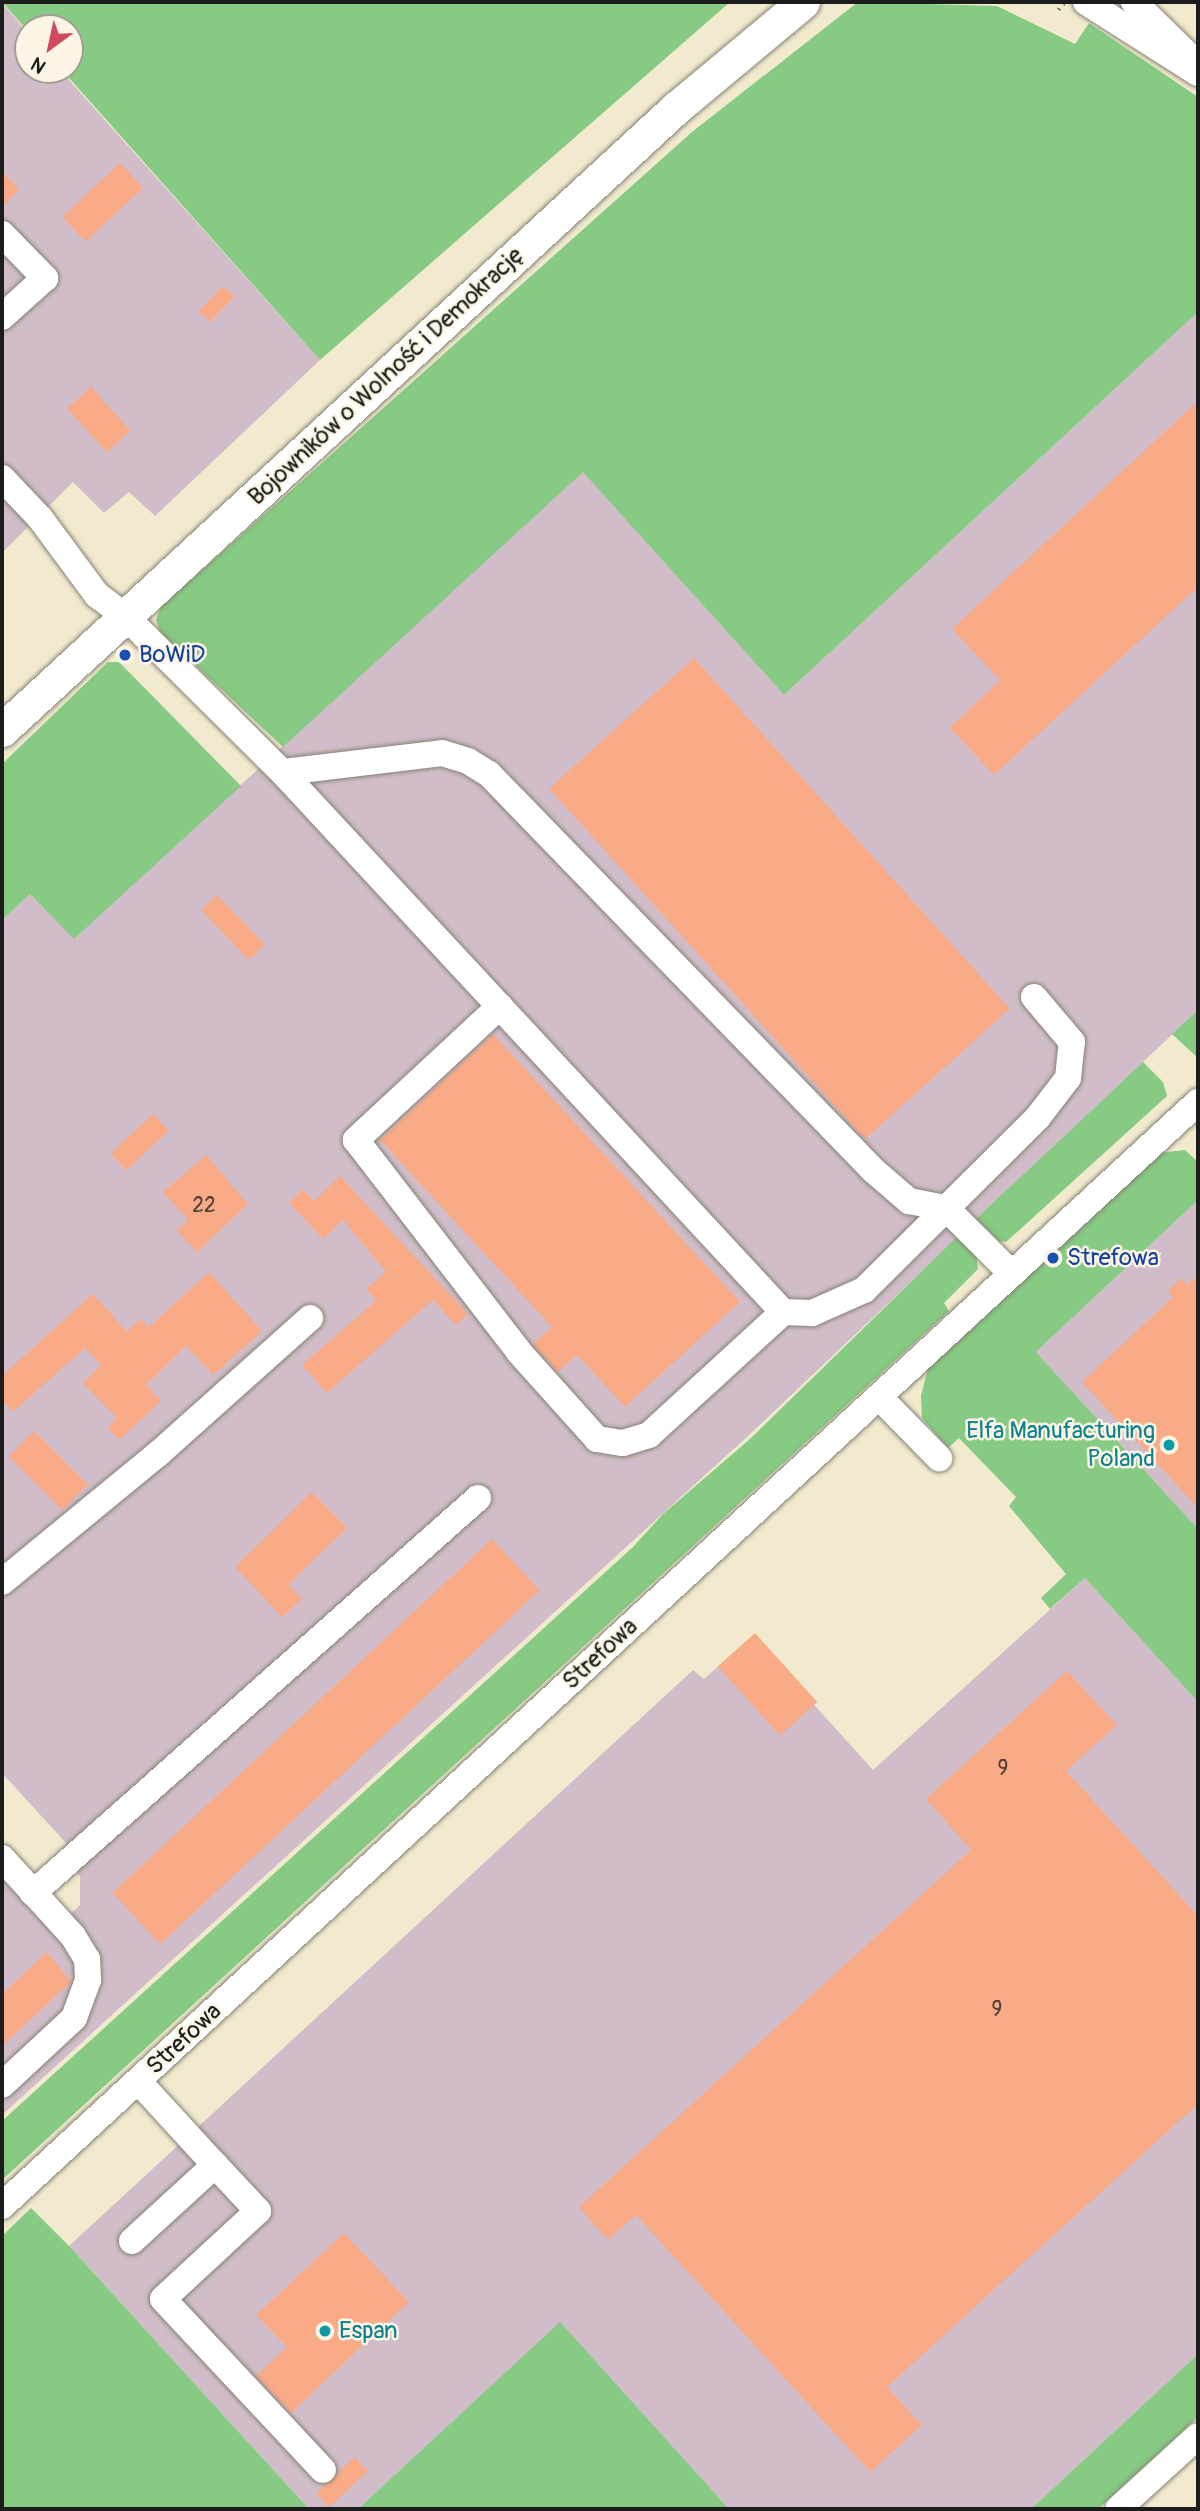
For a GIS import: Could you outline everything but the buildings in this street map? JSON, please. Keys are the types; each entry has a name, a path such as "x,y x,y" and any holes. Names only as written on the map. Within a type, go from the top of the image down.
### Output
{"main road":[{"name":"Bojowników o Wolność i Demokrację","path":"2,730 676,108 776,28 803,2"},
{"name":"Bojowników o Wolność i Demokrację","path":"776,28 818,2"}],"street":[{"path":"1086,2 1198,74"},
{"path":"1134,2 1198,65"},
{"path":"2,234 45,278 2,317"},
{"path":"2,478 40,518 97,595 125,616 286,776 783,1312"},
{"path":"286,776 292,771 442,753 468,761 489,774 873,1170 909,1201 946,1208 1012,1274"},
{"path":"500,1006 356,1140 519,1352 597,1438 623,1443 649,1435 783,1312 812,1312 864,1290 1038,1117 1068,1078 1072,1042 1034,997"},
{"name":"Strefowa","path":"2,2206 1198,1102"},
{"path":"2,1582 158,1454 310,1318"},
{"path":"879,1397 939,1458"},
{"path":"33,1893 478,1498"},
{"path":"2,1858 73,1936 86,1959 88,1980 74,2018 2,2085"},
{"path":"138,2081 258,2211 163,2299 323,2470"},
{"path":"132,2241 215,2165"},
{"path":"1118,2509 1198,2436"}],"path":[{"path":"1059,10 1065,2"}],"shaded area":[{"path":"2,3 14,17 14,84 73,84 320,360 155,516 129,492 104,513 73,482 2,553"},
{"path":"1198,312 1198,1010 748,1436 2,2115 2,1879 52,1931 80,1905 80,1876 65,1861 66,1843 2,1773 2,920 30,894 74,938 583,471 784,695"},
{"path":"1198,1200 1198,1529 1036,1352"},
{"path":"1085,1578 1198,1702 1198,2354 1031,2509 729,2509 560,2323 358,2509 309,2509 69,2246 693,1670 704,1679 752,1636 873,1770"}],"green space":[{"path":"2,2 730,2 320,360 74,84 84,84 84,14 14,15"},
{"path":"858,2 997,6 1075,44 1089,23 1198,97 1198,312 784,695 583,472 283,747 160,632 156,620 161,607 692,132"},
{"path":"108,662 119,662 241,786 74,939 30,894 2,920 2,764"},
{"path":"1198,1010 1198,1058 1172,1034"},
{"path":"1143,1062 1163,1082 1167,1096 1006,1242 999,1241 976,1219"},
{"path":"1185,1150 1198,1162 1198,1200 1036,1352 1198,1529 1198,1702 1085,1578 1050,1609 1041,1598 1066,1574 1009,1506 1016,1497 959,1438 948,1448 922,1418 921,1396 928,1368 1159,1153"},
{"path":"957,1237 976,1255 978,1269 944,1303 949,1311 2,2180 2,2121 633,1547 663,1514 750,1439"},
{"path":"31,2208 69,2246 309,2509 2,2509 2,2236"},
{"path":"560,2322 729,2509 358,2509"},
{"path":"1198,2354 1198,2417 1098,2509 1031,2509"}],"place":[{"name":"BoWiD","path":"125,655"},
{"name":"Strefowa","path":"1053,1258"},
{"name":"Elfa Manufacturing Poland","path":"1169,1445"},
{"name":"Espan","path":"325,2331"}]}
